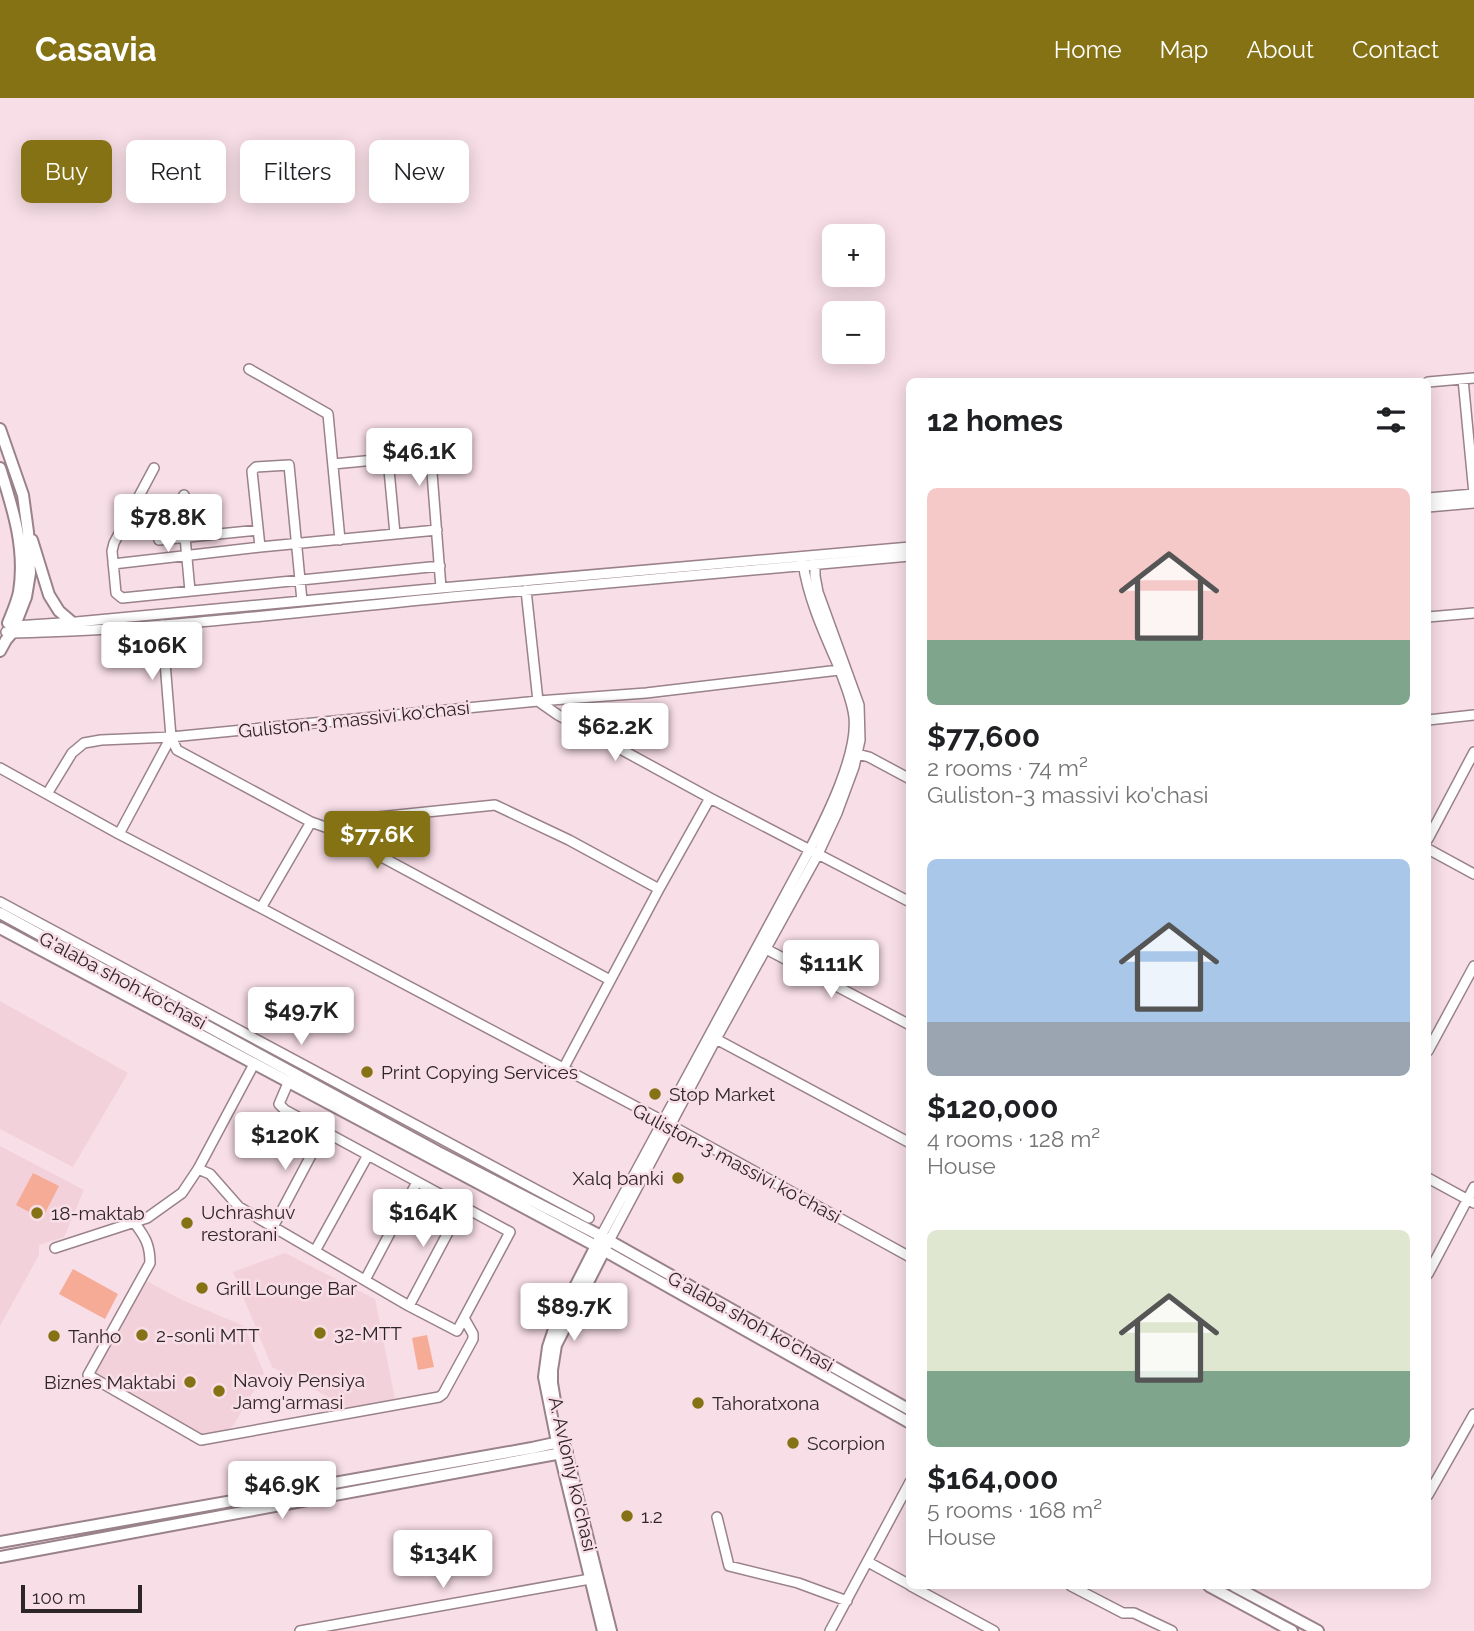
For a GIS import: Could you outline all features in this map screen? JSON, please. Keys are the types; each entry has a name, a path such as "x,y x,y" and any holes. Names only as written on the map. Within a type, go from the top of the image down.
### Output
{"main road":[{"path":"0,429 23,495 29,532 30,573 26,597 0,651"},
{"path":"0,468 18,526 22,562 9,631"},
{"path":"29,532 50,595 59,611 74,622"},
{"name":"G'alaba shoh ko'chasi","path":"0,913 249,1042 438,1152 546,1201 602,1244 906,1408"},
{"path":"0,928 288,1083 602,1244 906,1421"},
{"name":"A. Avloniy ko'chasi","path":"602,1244 555,1326 545,1362 545,1387 611,1631"},
{"path":"0,1542 562,1447"},
{"path":"0,1557 562,1447"},
{"name":"A. Avloniy ko'chasi","path":"562,1447 603,1631"},
{"path":"1215,1589 1292,1631"},
{"path":"1240,1589 1318,1631"}],"street":[{"path":"249,369 328,414 340,540"},
{"path":"1431,382 1474,377"},
{"path":"1431,498 1474,494 1463,379"},
{"path":"333,464 427,455 431,460 442,588"},
{"path":"387,459 395,534"},
{"path":"260,547 252,471 256,467 289,465 300,605"},
{"path":"154,467 112,551 116,593 122,598 440,566"},
{"path":"184,495 159,540 258,530"},
{"path":"1431,507 1474,503"},
{"path":"113,564 437,530"},
{"path":"185,537 190,591"},
{"path":"815,561 906,548"},
{"path":"9,631 68,632 162,625 442,588 906,556"},
{"name":"A. Avloniy ko'chasi","path":"602,1244 837,813 857,754 860,740 859,705 818,592 815,561"},
{"path":"9,631 74,622 526,590 803,562"},
{"name":"A. Avloniy ko'chasi","path":"666,1124 766,949 814,852 846,766 853,738 854,718 849,695 822,626 803,562"},
{"path":"526,590 538,701 558,715 710,798 906,900"},
{"path":"1431,617 1474,613"},
{"path":"162,625 171,737 177,750 610,980"},
{"name":"Guliston-3 massivi ko'chasi","path":"47,794 72,753 84,743 101,740 171,737 682,689 839,670"},
{"path":"1431,720 1474,715"},
{"path":"119,834 171,737"},
{"path":"1431,833 1474,752"},
{"path":"857,754 869,757 906,777"},
{"name":"Guliston-3 massivi ko'chasi","path":"0,768 906,1255"},
{"path":"563,1069 710,798"},
{"path":"328,828 378,817 495,805 569,840 659,889"},
{"path":"261,908 311,822"},
{"path":"1431,851 1474,874"},
{"path":"0,902 249,1042"},
{"path":"766,949 906,1023"},
{"path":"1431,1045 1474,966"},
{"path":"716,1039 906,1141"},
{"path":"55,1248 147,1218 182,1193 198,1170 254,1064"},
{"path":"198,1170 209,1174 239,1207 457,1331 510,1232 285,1110 279,1104 288,1083"},
{"path":"273,1227 324,1131"},
{"path":"315,1251 368,1155"},
{"path":"1431,1180 1471,1201"},
{"path":"365,1280 417,1182"},
{"path":"1431,1269 1471,1201 1474,1187"},
{"path":"546,1201 589,1218"},
{"path":"410,1306 462,1206"},
{"path":"134,1222 146,1238 150,1249 150,1263 88,1374 201,1440 439,1397 473,1339 464,1318"},
{"path":"1431,1490 1473,1420"},
{"path":"831,1631 906,1490"},
{"path":"717,1517 729,1566 798,1583 847,1601"},
{"path":"868,1562 906,1582"},
{"path":"300,1631 590,1580"},
{"path":"918,1589 994,1631"},
{"path":"1077,1589 1123,1613 1134,1613 1172,1631"}],"shaded area":[{"path":"0,1001 128,1073 73,1167 0,1129"},
{"name":"18-maktab","path":"0,1146 84,1190 64,1237 39,1245 39,1255 0,1326"},
{"path":"33,1173 59,1186 42,1219 16,1205"},
{"name":"32-MTT","path":"285,1253 375,1299 395,1399 351,1409 272,1367 233,1272"},
{"path":"73,1269 118,1294 105,1319 59,1294"},
{"path":"145,1280 180,1299 244,1326 264,1373 233,1426 225,1432 200,1434 95,1375"},
{"path":"427,1335 434,1367 418,1370 412,1338"}],"place":[{"name":"Print Copying Services","path":"367,1072"},
{"name":"Stop Market","path":"655,1094"},
{"name":"Xalq banki","path":"678,1178"},
{"name":"18-maktab","path":"37,1213"},
{"name":"Uchrashuv restorani","path":"187,1223"},
{"name":"Grill Lounge Bar","path":"202,1288"},
{"name":"32-MTT","path":"320,1333"},
{"name":"2-sonli MTT","path":"142,1335"},
{"name":"Tanho","path":"54,1336"},
{"name":"Biznes Maktabi","path":"190,1382"},
{"name":"Navoiy Pensiya Jamg'armasi","path":"219,1391"},
{"name":"Tahoratxona","path":"698,1403"},
{"name":"Scorpion","path":"793,1443"},
{"name":"1.2","path":"627,1516"}]}
